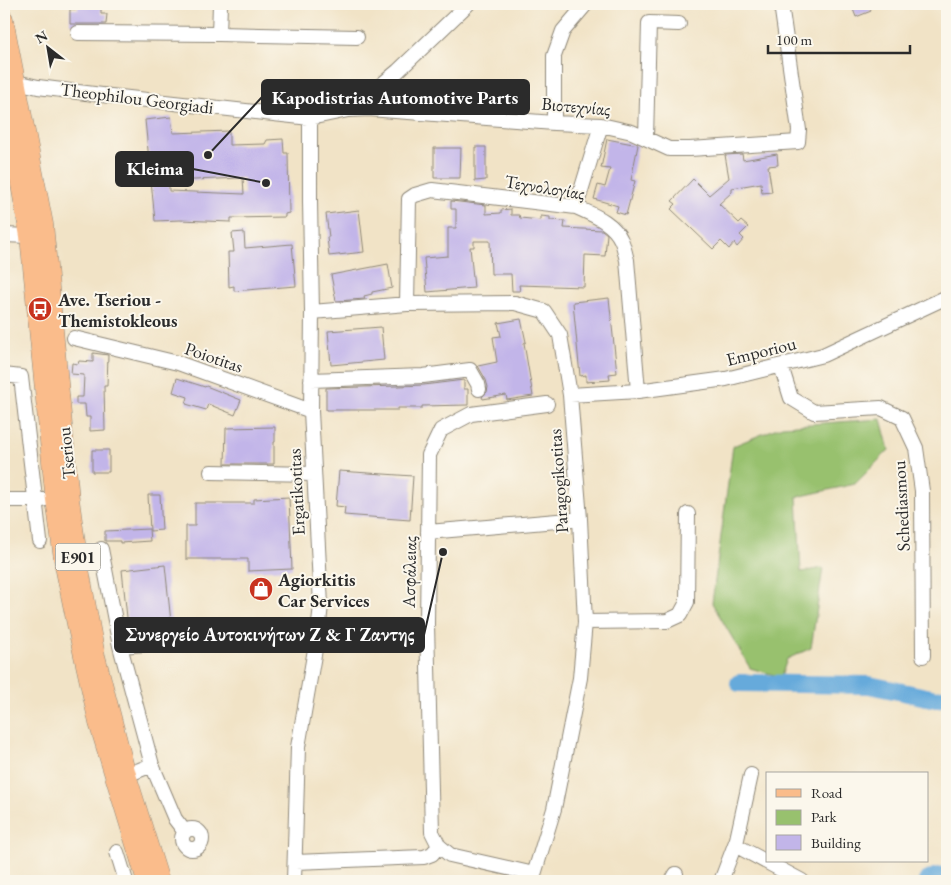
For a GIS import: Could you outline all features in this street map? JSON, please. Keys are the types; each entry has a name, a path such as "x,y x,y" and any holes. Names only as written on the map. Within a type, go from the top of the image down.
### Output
{"main road":[{"name":"Tseriou","path":"4,19 8,85 29,236 42,381 63,500 79,564 96,656 127,775 160,881"},
{"name":"Tseriou","path":"8,85 44,224 63,500 64,566 98,723 146,881"}],"street":[{"path":"219,34 220,4"},
{"name":"Theophilou Georgiadi","path":"8,85 310,118 348,110 374,92 468,4"},
{"path":"554,124 554,56 563,31 586,4"},
{"name":"Βιοτεχνίας","path":"348,110 368,109 554,124 602,125 632,132 669,149 798,142 799,130 781,4"},
{"path":"646,138 649,23 679,24"},
{"path":"78,33 357,37"},
{"name":"Ergatikotitas","path":"294,881 298,747 321,605 310,411 312,312 310,118"},
{"path":"576,207 602,125"},
{"name":"Τεχνολογίας","path":"407,304 408,199 432,190 576,207 612,226 621,240 627,260 638,390"},
{"path":"4,235 29,236"},
{"name":"Emporiou","path":"570,395 638,390 726,380 823,356 947,297"},
{"name":"Paragogikotitas","path":"312,312 407,304 515,303 544,311 560,335 570,395 580,519 585,622 580,678 554,809 533,878"},
{"name":"Poiotitas","path":"74,338 178,363 310,411"},
{"name":"Schediasmou","path":"781,366 791,398 814,412 881,408 902,418 916,448 922,491 923,656"},
{"path":"311,380 424,376 470,370 479,389"},
{"path":"4,375 42,381"},
{"path":"21,377 40,541"},
{"name":"Ασφάλειας","path":"439,846 432,832 427,624 429,455 440,430 471,414 546,404"},
{"path":"211,472 314,474"},
{"path":"4,500 63,500"},
{"path":"585,622 667,621 680,615 687,602 688,514"},
{"path":"428,532 580,519"},
{"path":"79,564 102,554 120,646 152,765 175,819 185,832"},
{"path":"120,646 318,632"},
{"path":"127,775 152,765"},
{"path":"721,881 735,844 751,775"},
{"path":"735,844 766,861"},
{"path":"294,862 424,858 432,854 439,846 450,855 533,878"},
{"path":"117,852 126,881"},
{"path":"768,862 802,881"}],"green space":[{"path":"881,419 889,450 855,484 797,497 801,572 823,568 811,648 787,659 781,677 750,668 712,603 733,446 782,426"}],"building":[{"path":"78,4 101,4 101,14 107,14 106,24 70,24 70,9 78,9"},
{"path":"851,4 868,4 871,11 856,17"},
{"path":"450,80 466,98 462,98 461,107 449,106 446,103 442,106 430,105 426,100"},
{"path":"171,117 173,133 229,131 229,145 265,144 267,140 283,139 284,153 288,153 289,213 285,214 285,217 231,218 231,222 155,221 145,120","holes":["243,178 244,194 169,191 169,181"]},
{"path":"607,139 638,145 631,180 635,181 626,215 616,212 618,206 594,199 598,185 605,187 610,169 601,168"},
{"path":"475,147 486,147 486,180 475,181"},
{"path":"434,148 461,148 460,178 434,178"},
{"path":"742,154 743,160 777,154 778,165 768,166 772,192 762,193 761,183 732,188 732,192 719,204 739,223 741,221 748,227 740,235 744,239 737,247 734,243 729,249 721,241 713,249 671,209 676,204 672,201 693,179 709,195 729,178 725,155"},
{"path":"451,201 486,205 486,214 501,213 501,210 511,209 511,215 519,215 520,218 541,220 541,216 550,217 550,220 565,221 564,228 602,230 607,234 605,256 585,255 584,287 519,285 520,291 512,291 511,274 491,274 490,241 474,241 474,247 470,247 474,288 427,292 424,258 448,256 448,228 456,228 456,209 451,209"},
{"path":"359,210 364,252 329,256 326,214"},
{"path":"244,232 245,248 292,244 296,286 234,291 234,286 229,287 228,252 234,252 232,233"},
{"path":"388,264 392,288 372,292 372,294 364,296 365,299 336,301 331,275"},
{"path":"609,298 617,373 609,374 610,380 586,382 586,375 580,376 573,302"},
{"path":"521,319 533,396 507,400 506,395 483,399 482,397 487,392 488,387 478,366 497,362 493,337 501,336 498,323"},
{"path":"381,327 384,360 331,365 328,331"},
{"path":"93,353 108,355 107,386 104,386 105,430 90,431 90,417 86,417 85,404 76,404 76,397 83,397 84,375 71,374 72,363 78,364 79,361 93,362"},
{"path":"177,378 206,386 241,400 235,415 208,404 206,410 186,404 188,397 173,392"},
{"path":"464,380 464,389 468,389 468,405 422,406 422,408 398,408 398,410 326,410 326,388 424,385"},
{"path":"275,427 274,464 225,464 226,428"},
{"path":"92,450 109,450 109,472 92,472"},
{"path":"339,471 413,476 410,520 344,515 345,507 336,506"},
{"path":"148,495 160,495 162,530 150,531"},
{"path":"289,497 292,569 248,571 248,559 186,559 186,526 195,526 195,503 254,503 254,499"},
{"path":"149,529 150,541 120,543 120,541 105,541 105,531"},
{"path":"165,565 171,622 128,627 122,570"}],"waterway":[{"path":"739,683 869,685 936,699 947,697"},
{"path":"927,881 935,877 947,875"}],"place":[{"name":"Kapodistrias Automotive Parts","path":"208,155"},
{"name":"Kleima","path":"266,183"},
{"name":"Ave. Tseriou - Themistokleous","path":"40,309"},
{"name":"Συνεργείο Αυτοκινήτων Ζ & Γ Ζαντης","path":"443,552"},
{"name":"Agiorkitis Car Services","path":"261,589"}]}
